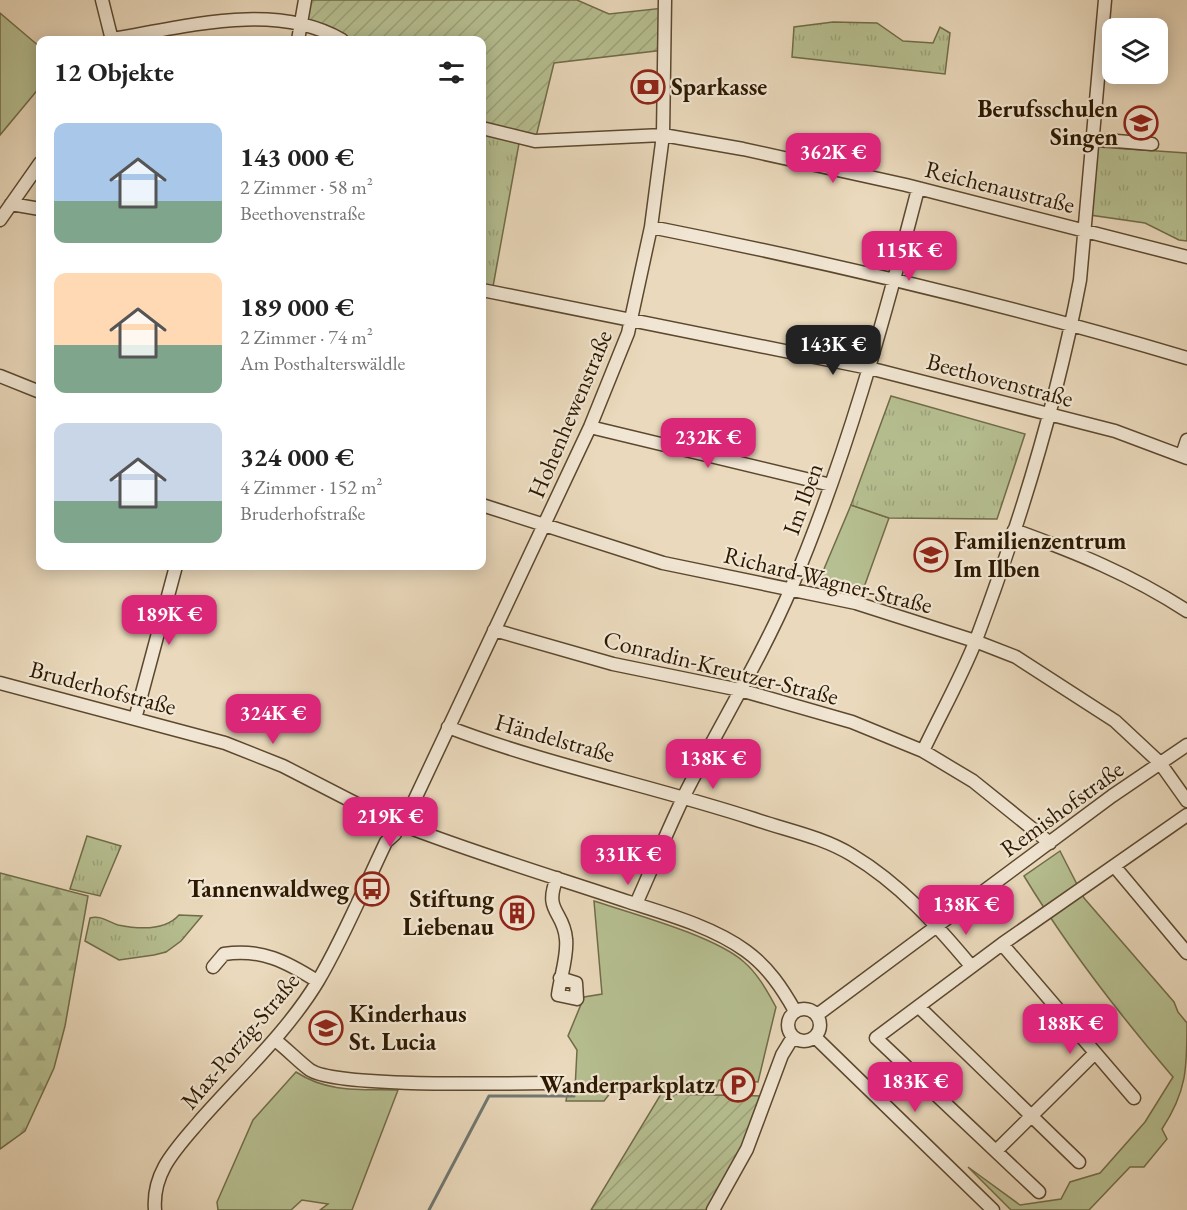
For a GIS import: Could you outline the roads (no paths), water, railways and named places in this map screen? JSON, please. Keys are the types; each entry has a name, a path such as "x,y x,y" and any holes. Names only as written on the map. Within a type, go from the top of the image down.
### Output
{"street":[{"path":"102,0 111,36"},
{"path":"299,36 305,0"},
{"name":"Hohenhewenstraße","path":"407,816 590,427 632,318 651,227 663,135 665,0"},
{"path":"923,752 975,641 1014,530 1049,414 1072,323 1085,230 1105,0"},
{"path":"137,36 231,21 301,25 334,36"},
{"name":"Reichenaustraße","path":"486,129 535,141 663,135 743,149 918,189 1187,257"},
{"path":"1093,139 1152,144"},
{"path":"0,220 36,169"},
{"name":"Im Iben","path":"636,904 684,796 791,588 831,485 869,368 918,189"},
{"path":"11,204 36,208"},
{"path":"651,227 895,278 1072,323 1187,358"},
{"name":"Beethovenstraße","path":"486,291 632,318 869,368 1115,432 1184,456"},
{"path":"0,376 36,390"},
{"path":"590,427 831,485"},
{"path":"1184,456 1187,440"},
{"name":"Richard-Wagner-Straße","path":"486,506 663,563 856,603 975,641 1016,657 1115,721 1160,763 1187,801"},
{"path":"1014,530 1117,570 1152,588 1187,611"},
{"path":"135,719 175,570"},
{"name":"Conradin-Kreutzer-Straße","path":"494,630 613,664 740,690 852,723 923,752 973,781 1050,843"},
{"name":"Bruderhofstraße","path":"0,682 210,738 264,758 393,828"},
{"name":"Händelstraße","path":"448,727 494,744 684,796 830,844 849,853 899,889 937,926 971,966"},
{"name":"Remishofstraße","path":"817,1015 1160,763 1187,746"},
{"path":"398,815 411,819 413,829 403,837 393,828 398,815"},
{"path":"1039,1192 876,1038 920,1008 971,966 1187,815"},
{"name":"Max-Porzig-Straße","path":"155,1210 157,1183 168,1159 275,1040 318,981 393,828"},
{"path":"413,829 636,904 712,933 747,952 775,977 795,1011"},
{"path":"1115,867 1187,953"},
{"path":"557,878 550,900 567,941 561,978"},
{"path":"1002,944 1134,1098"},
{"path":"213,967 224,954 249,951 276,957 318,981"},
{"path":"920,1008 1079,1162"},
{"path":"795,1011 811,1010 817,1015 820,1022 815,1037"},
{"path":"795,1011 788,1023 794,1037 800,1041 815,1037"},
{"path":"713,1210 747,1149 782,1056 794,1037"},
{"path":"815,1037 993,1210"},
{"path":"275,1040 310,1070 328,1076 365,1080 553,1083"},
{"path":"996,1151 1095,1053"}],"waterway":[{"path":"429,1210 489,1096 574,1096"}],"place":[{"name":"Sparkasse","path":"648,87"},
{"name":"Berufsschulen Singen","path":"1141,123"},
{"name":"Familienzentrum Im Ilben","path":"931,555"},
{"name":"Tannenwaldweg","path":"372,889"},
{"name":"Stiftung Liebenau","path":"517,913"},
{"name":"Kinderhaus St. Lucia","path":"326,1028"},
{"name":"Wanderparkplatz","path":"738,1085"}]}
